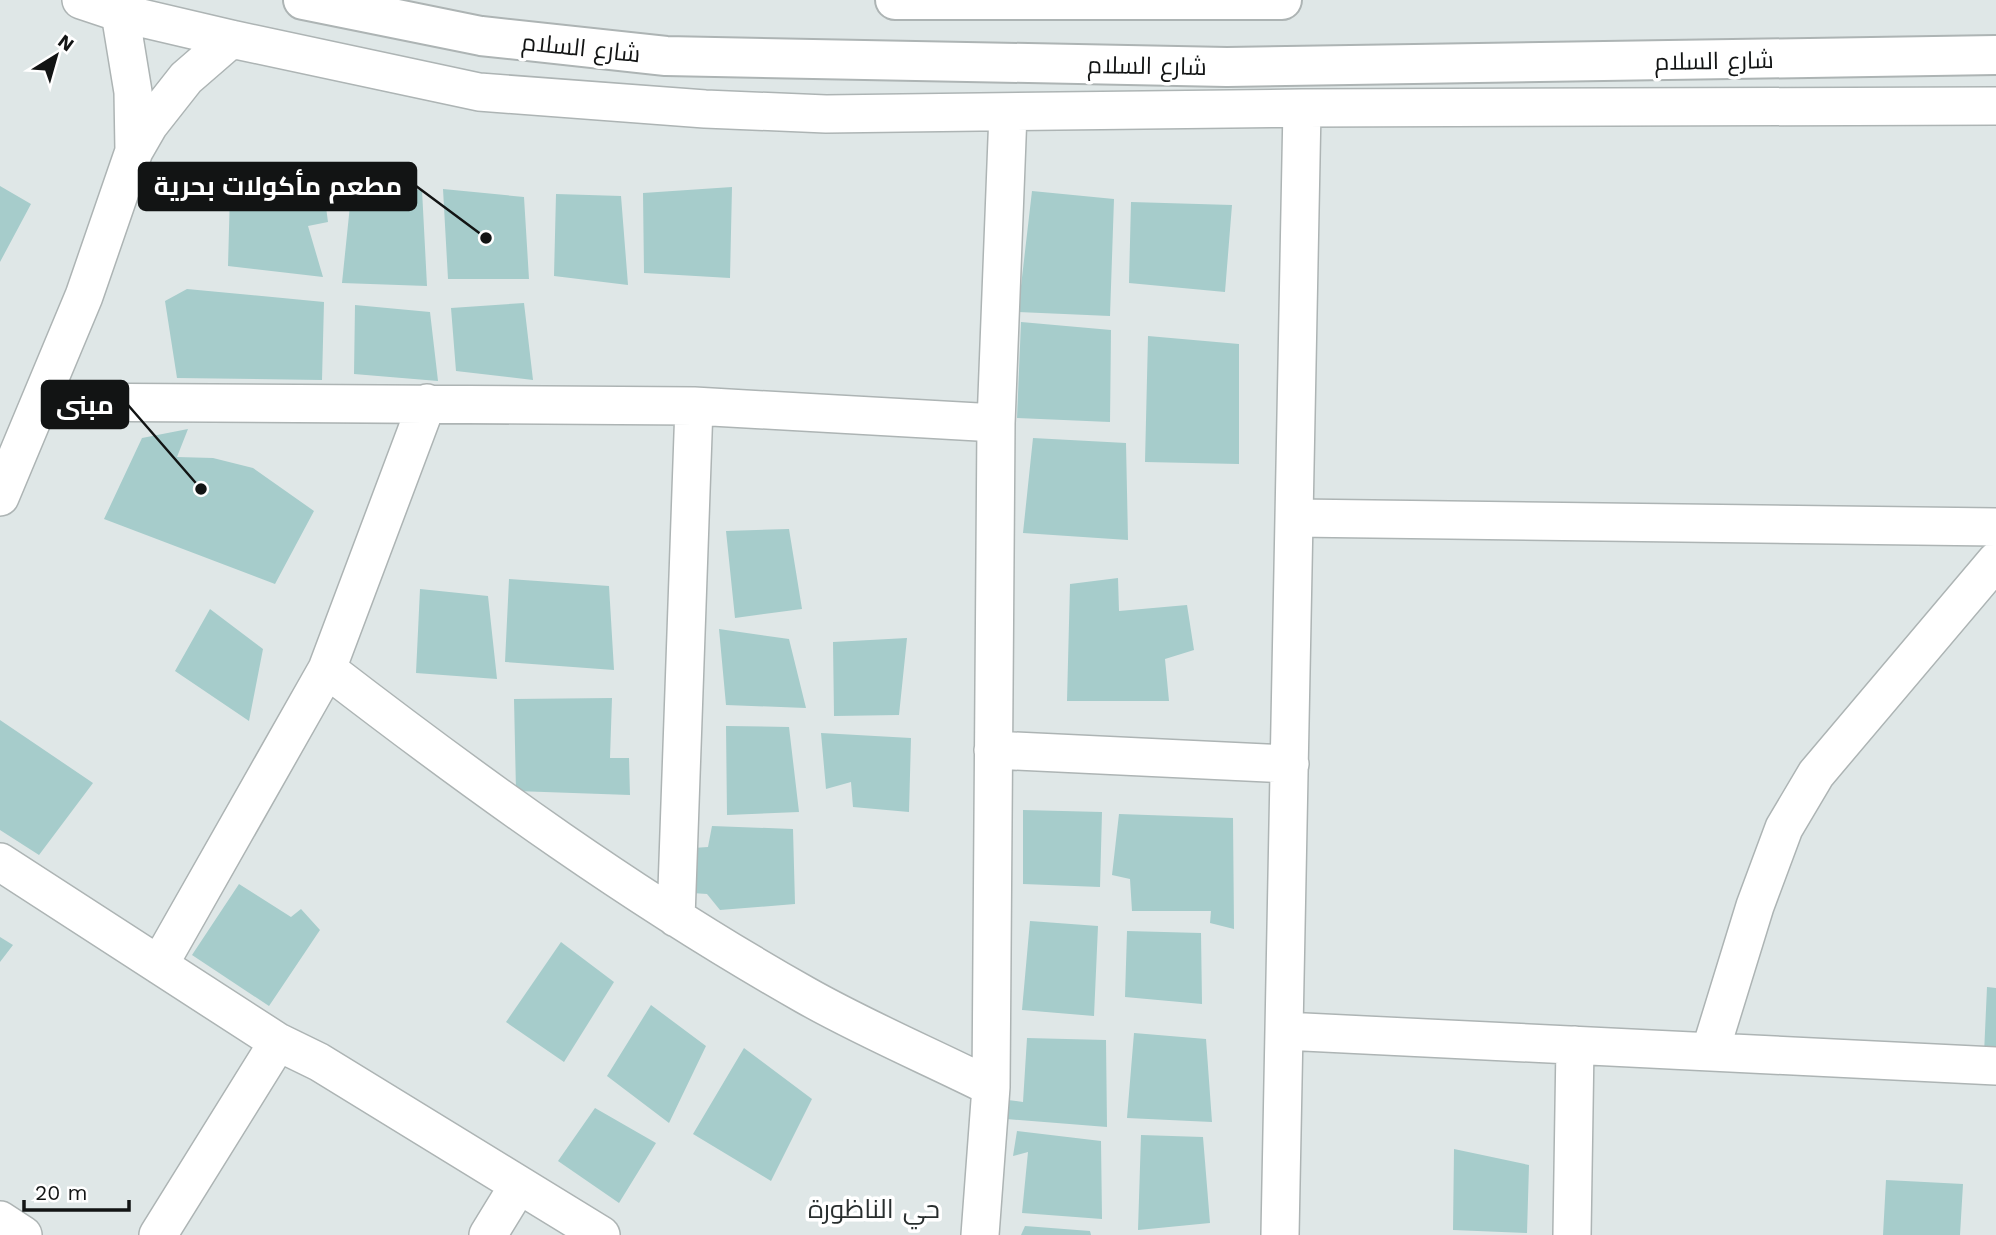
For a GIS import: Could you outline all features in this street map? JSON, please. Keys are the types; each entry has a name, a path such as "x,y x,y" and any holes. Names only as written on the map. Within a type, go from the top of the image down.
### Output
{"highway":[{"name":"شارع السلام","path":"303,0 481,36 666,56 1227,67 1996,55"},
{"path":"895,0 1282,0"}],"street":[{"path":"81,0 120,13 231,39 479,92 705,109 812,114 1302,108 1996,106"},
{"path":"120,13 133,92 134,151"},
{"path":"0,497 84,296 134,151 160,109 186,78 231,39"},
{"path":"1280,1235 1302,108"},
{"path":"980,1235 991,1087 996,424 1008,113"},
{"path":"40,402 694,405 996,424"},
{"path":"159,965 327,669 427,403"},
{"path":"676,918 694,405"},
{"path":"1296,518 1996,527"},
{"path":"1710,1052 1755,906 1790,817 1816,774 1996,561"},
{"path":"327,669 472,781 676,918 807,996 991,1087"},
{"path":"993,750 1290,764"},
{"path":"0,862 278,1042 319,1062 601,1235"},
{"path":"1284,1031 1996,1066"},
{"path":"158,1235 278,1042"},
{"path":"1572,1235 1575,1045"},
{"path":"488,1235 518,1186"},
{"path":"0,1220 23,1235"}],"building":[{"path":"323,185 328,222 308,226 323,277 228,266 230,192"},
{"path":"0,186 31,204 0,262"},
{"path":"352,186 422,190 427,286 342,283"},
{"path":"732,187 730,278 644,273 643,193"},
{"path":"443,189 524,197 529,279 448,279"},
{"path":"1032,191 1114,199 1110,316 1018,312"},
{"path":"556,194 621,196 628,285 554,276"},
{"path":"1131,202 1232,205 1225,292 1129,283"},
{"path":"187,289 324,302 322,380 177,378 165,301"},
{"path":"524,303 533,380 456,371 451,308"},
{"path":"355,305 430,312 438,381 354,374"},
{"path":"1021,322 1111,330 1110,422 1017,418"},
{"path":"1148,336 1239,344 1239,464 1145,462"},
{"path":"188,429 177,457 213,458 253,468 314,511 275,584 104,519 142,438"},
{"path":"1033,438 1126,443 1128,540 1023,533"},
{"path":"789,529 802,609 735,618 726,531"},
{"path":"1118,578 1119,611 1187,605 1194,650 1165,659 1169,701 1067,701 1070,584"},
{"path":"509,579 609,586 614,670 505,662"},
{"path":"420,589 488,596 497,679 416,673"},
{"path":"210,609 263,649 249,721 175,671"},
{"path":"719,629 789,639 806,708 726,705"},
{"path":"907,638 899,715 834,716 833,642"},
{"path":"612,698 610,758 629,758 630,795 516,791 514,699"},
{"path":"0,720 93,783 39,855 0,830"},
{"path":"726,726 789,727 799,812 727,815"},
{"path":"821,733 911,738 909,812 853,807 851,782 826,789"},
{"path":"1023,810 1102,812 1100,887 1023,884"},
{"path":"1119,814 1233,818 1234,929 1210,923 1211,911 1132,911 1130,879 1112,875"},
{"path":"712,826 793,829 795,904 720,910 707,894 692,893 693,848 708,847"},
{"path":"239,884 291,917 301,909 320,930 269,1006 192,955"},
{"path":"1030,921 1098,926 1094,1016 1022,1010"},
{"path":"1127,931 1201,933 1202,1004 1125,997"},
{"path":"0,937 13,945 0,962"},
{"path":"561,942 614,982 564,1062 506,1022"},
{"path":"1987,987 1996,988 1996,1054 1984,1054"},
{"path":"651,1005 706,1046 669,1123 607,1076"},
{"path":"1134,1033 1206,1039 1212,1122 1127,1118"},
{"path":"1027,1038 1106,1040 1107,1127 1006,1119 1008,1100 1023,1102"},
{"path":"744,1048 812,1099 771,1181 693,1134"},
{"path":"595,1108 656,1143 619,1203 558,1161"},
{"path":"1017,1131 1101,1141 1102,1219 1022,1213 1028,1152 1013,1156"},
{"path":"1141,1135 1203,1137 1210,1223 1138,1230"},
{"path":"1454,1149 1529,1165 1527,1233 1453,1230"},
{"path":"1886,1180 1963,1184 1960,1235 1883,1235"},
{"path":"1025,1226 1090,1231 1091,1235 1021,1235"}],"place":[{"name":"مطعم مأكولات بحرية","path":"486,238"},
{"name":"مبنى","path":"201,489"}],"district":[{"name":"حي الناظورة","path":"874,1209"}]}
